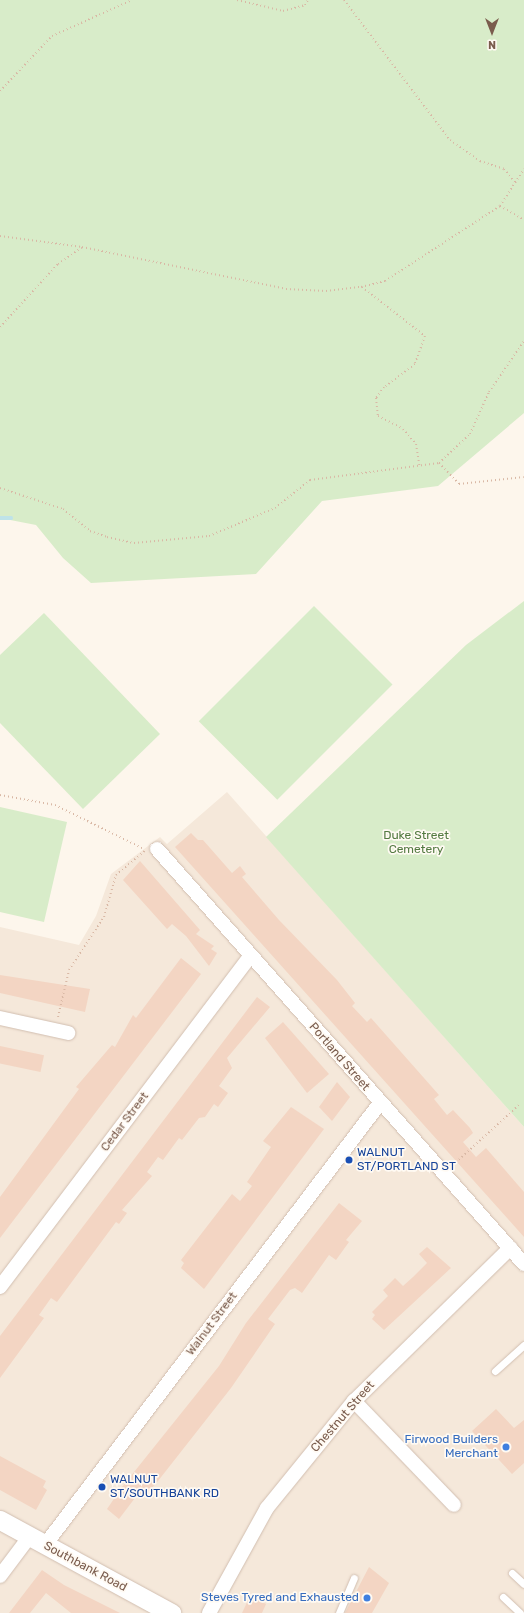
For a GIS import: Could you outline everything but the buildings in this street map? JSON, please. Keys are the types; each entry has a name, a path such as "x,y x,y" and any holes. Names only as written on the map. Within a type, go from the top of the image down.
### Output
{"street":[{"name":"Portland Street","path":"157,849 250,956 524,1264"},
{"name":"Cedar Street","path":"0,1287 250,956"},
{"path":"0,1018 61,1031"},
{"name":"Walnut Street","path":"0,1576 37,1541 380,1103"},
{"name":"Chestnut Street","path":"209,1613 267,1508 354,1400 510,1248"},
{"path":"354,1400 454,1505"},
{"name":"Southbank Road","path":"0,1520 171,1613"}],"lane":[{"path":"495,1371 524,1345"},
{"path":"512,1573 524,1584"},
{"path":"339,1613 354,1578"},
{"path":"503,1597 520,1613"}],"path":[{"path":"0,91 52,36 132,0"},
{"path":"237,0 283,11 305,5 308,0"},
{"path":"344,0 450,140 480,161 504,169 515,182"},
{"path":"0,236 82,247 286,289 326,291 362,287 385,281 500,206 524,169"},
{"path":"500,206 524,220"},
{"path":"0,327 58,264 82,247"},
{"path":"362,287 425,336 414,364 384,387 376,398 378,416 403,429 416,444 420,468"},
{"path":"0,488 62,509 96,534 134,543 209,536 267,512 300,485 324,476 420,468 439,463 470,434 490,392 524,341"},
{"path":"439,463 459,484 524,477"},
{"path":"0,795 55,805 146,850 116,875 104,917 70,970 61,1031"},
{"path":"443,1174 519,1105"}],"shaded area":[{"path":"227,792 524,1127 524,1613 0,1613 0,927 79,945 96,916 111,874 160,837 167,844"}],"green space":[{"path":"0,0 524,0 524,413 438,486 322,501 256,574 91,583 63,558 36,525 0,518"},
{"name":"Duke Street Cemetery","path":"524,601 524,1127 266,837 466,645"},
{"path":"314,606 392,684 277,800 199,721"},
{"path":"44,613 160,734 83,809 0,723 0,655"},
{"path":"0,807 67,822 44,922 0,912"}],"waterway":[{"path":"0,518 11,518"}],"place":[{"name":"WALNUT ST/PORTLAND ST","path":"349,1160"},
{"name":"Firwood Builders Merchant","path":"506,1447"},
{"name":"WALNUT ST/SOUTHBANK RD","path":"102,1487"},
{"name":"Steves Tyred and Exhausted","path":"367,1598"}]}
